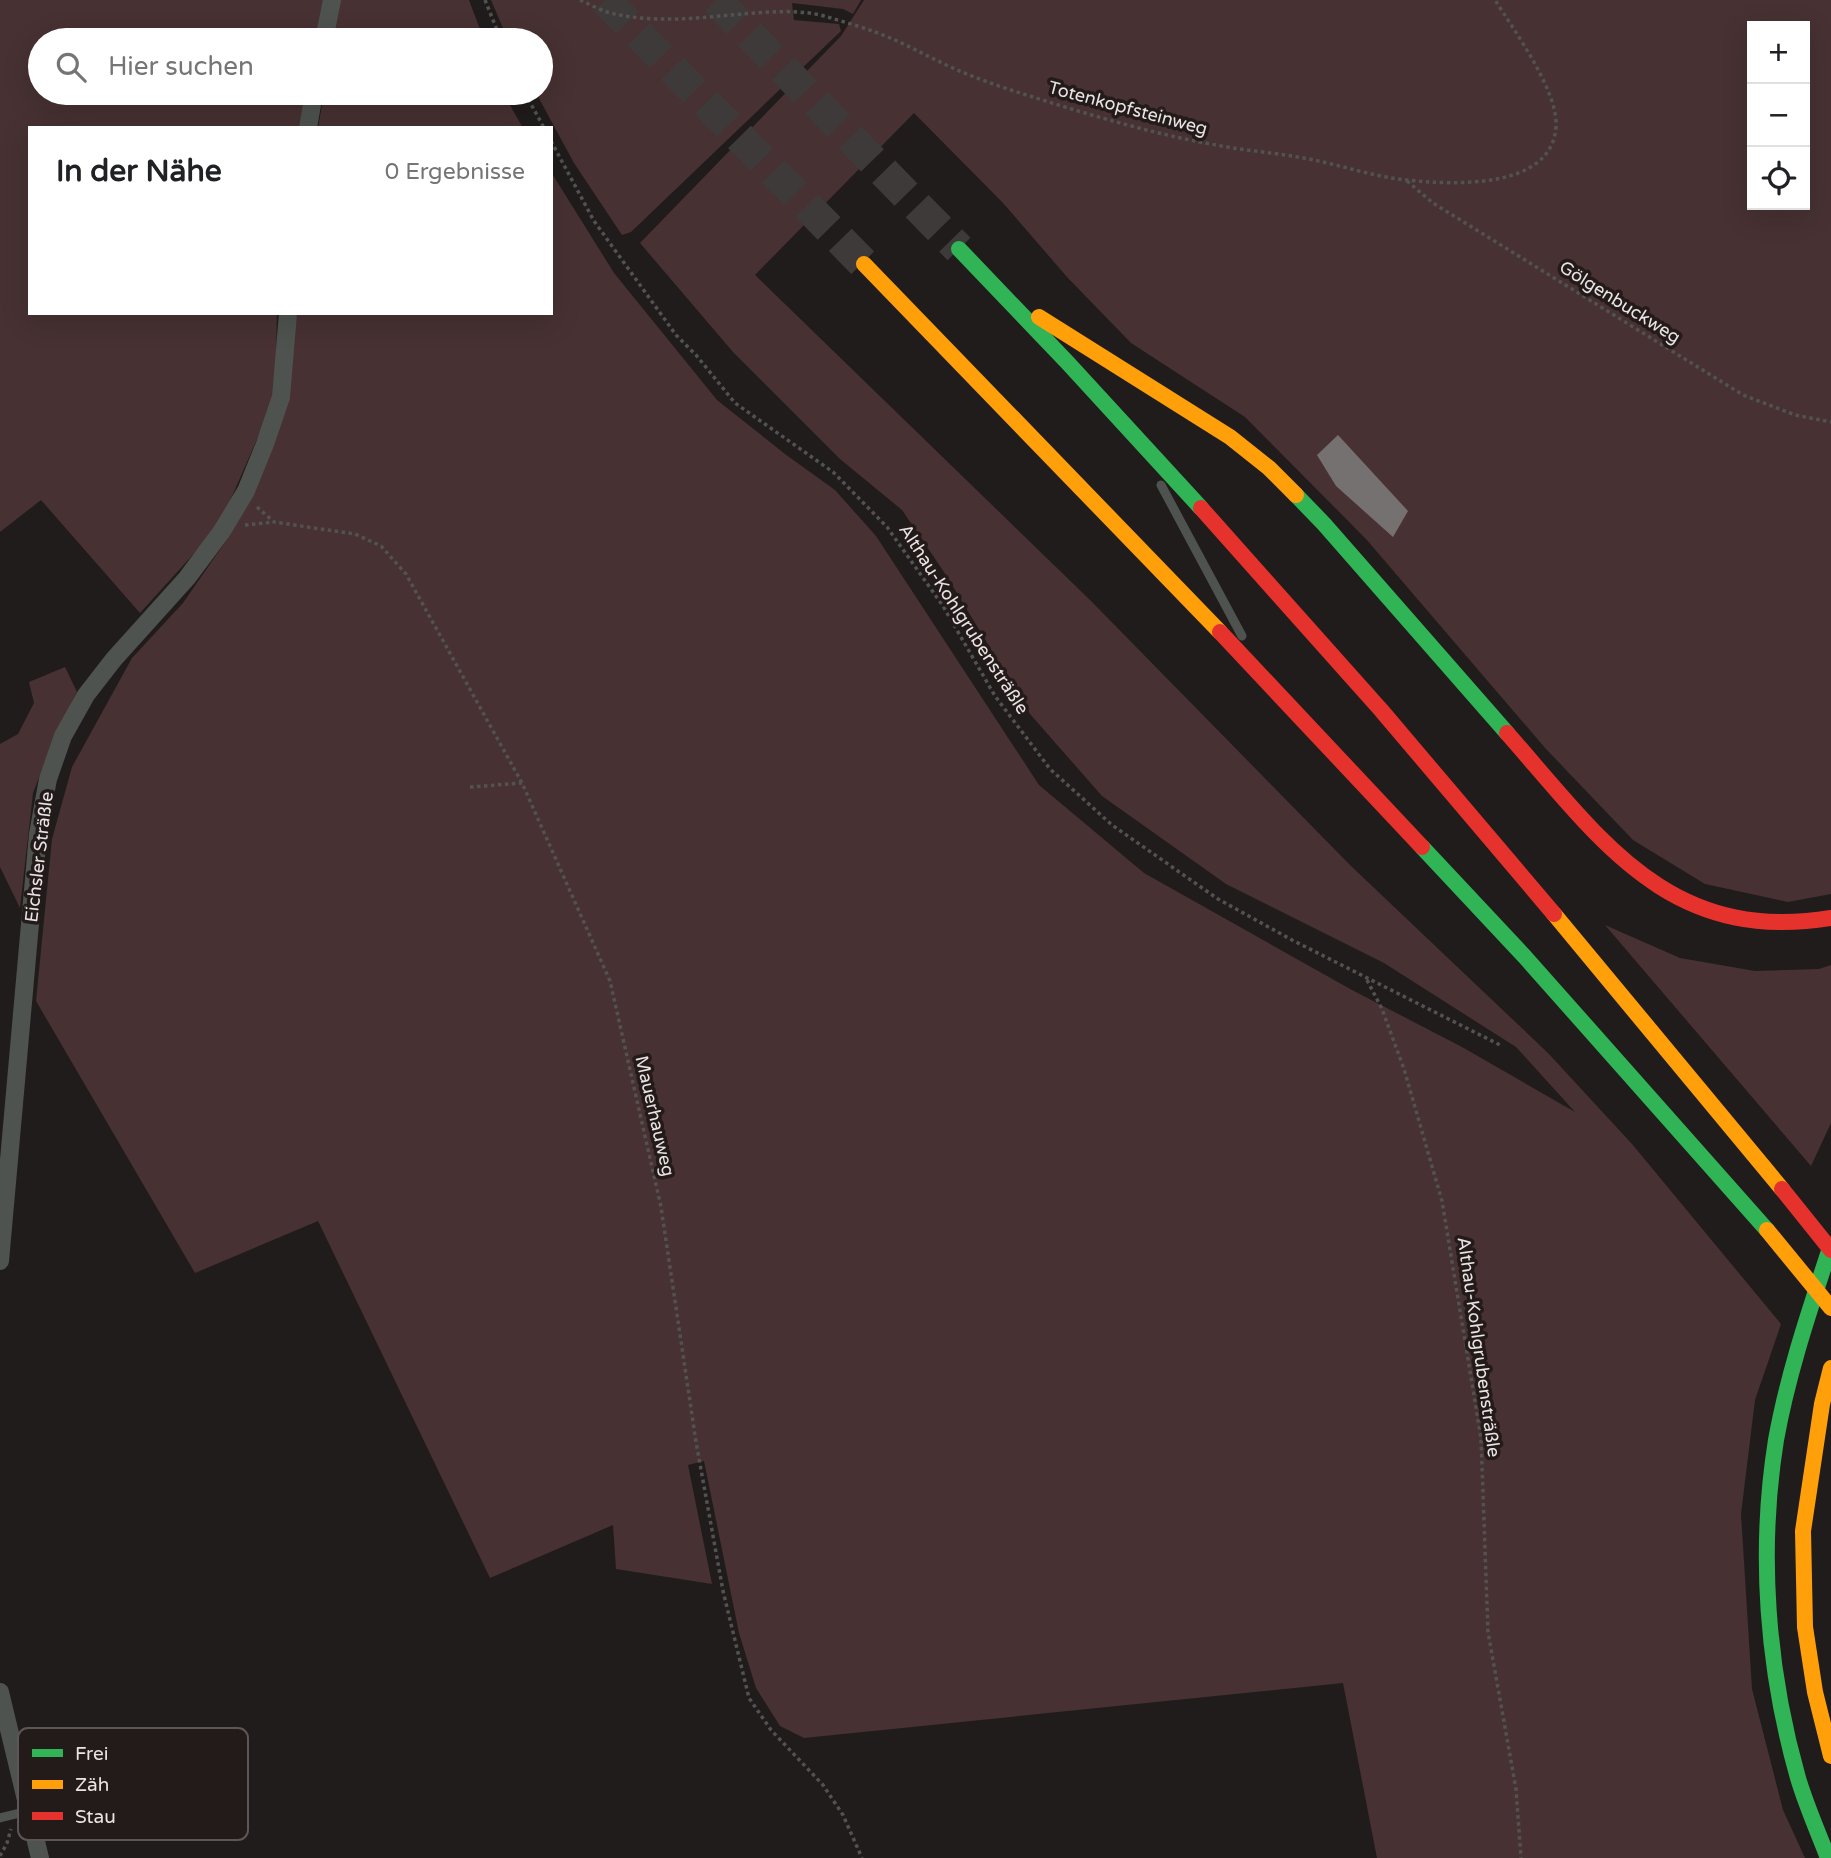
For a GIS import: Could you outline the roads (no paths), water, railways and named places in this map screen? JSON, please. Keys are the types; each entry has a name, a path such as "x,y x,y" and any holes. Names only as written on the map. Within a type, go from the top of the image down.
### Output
{"highway":[{"path":"959,249 1241,553 1483,828 1607,975 1831,1250"},
{"path":"864,264 1191,601 1525,957 1767,1230 1831,1308"},
{"path":"1000,292 1197,415 1269,468 1324,524 1595,833 1630,866 1658,887 1698,907 1735,919 1772,924 1814,922 1831,918"},
{"path":"1828,1858 1799,1780 1782,1710 1773,1659 1767,1545 1771,1485 1785,1393 1831,1245"},
{"path":"1831,1368 1822,1404 1803,1531 1805,1627 1815,1692 1831,1756"}],"street":[{"path":"326,28 332,0"},
{"path":"308,126 312,105"},
{"name":"Eichsler Sträßle","path":"0,1261 38,834 48,779 63,736 86,695 114,659 187,578 222,531 246,491 281,397 288,315"},
{"path":"0,1692 18,1790"},
{"path":"33,1840 40,1858"}],"lane":[{"path":"1121,421 1173,505 1247,645 1289,707"},
{"path":"0,1818 18,1813"}],"tunnel":[{"path":"605,0 864,264"},
{"path":"716,0 959,249"}]}
